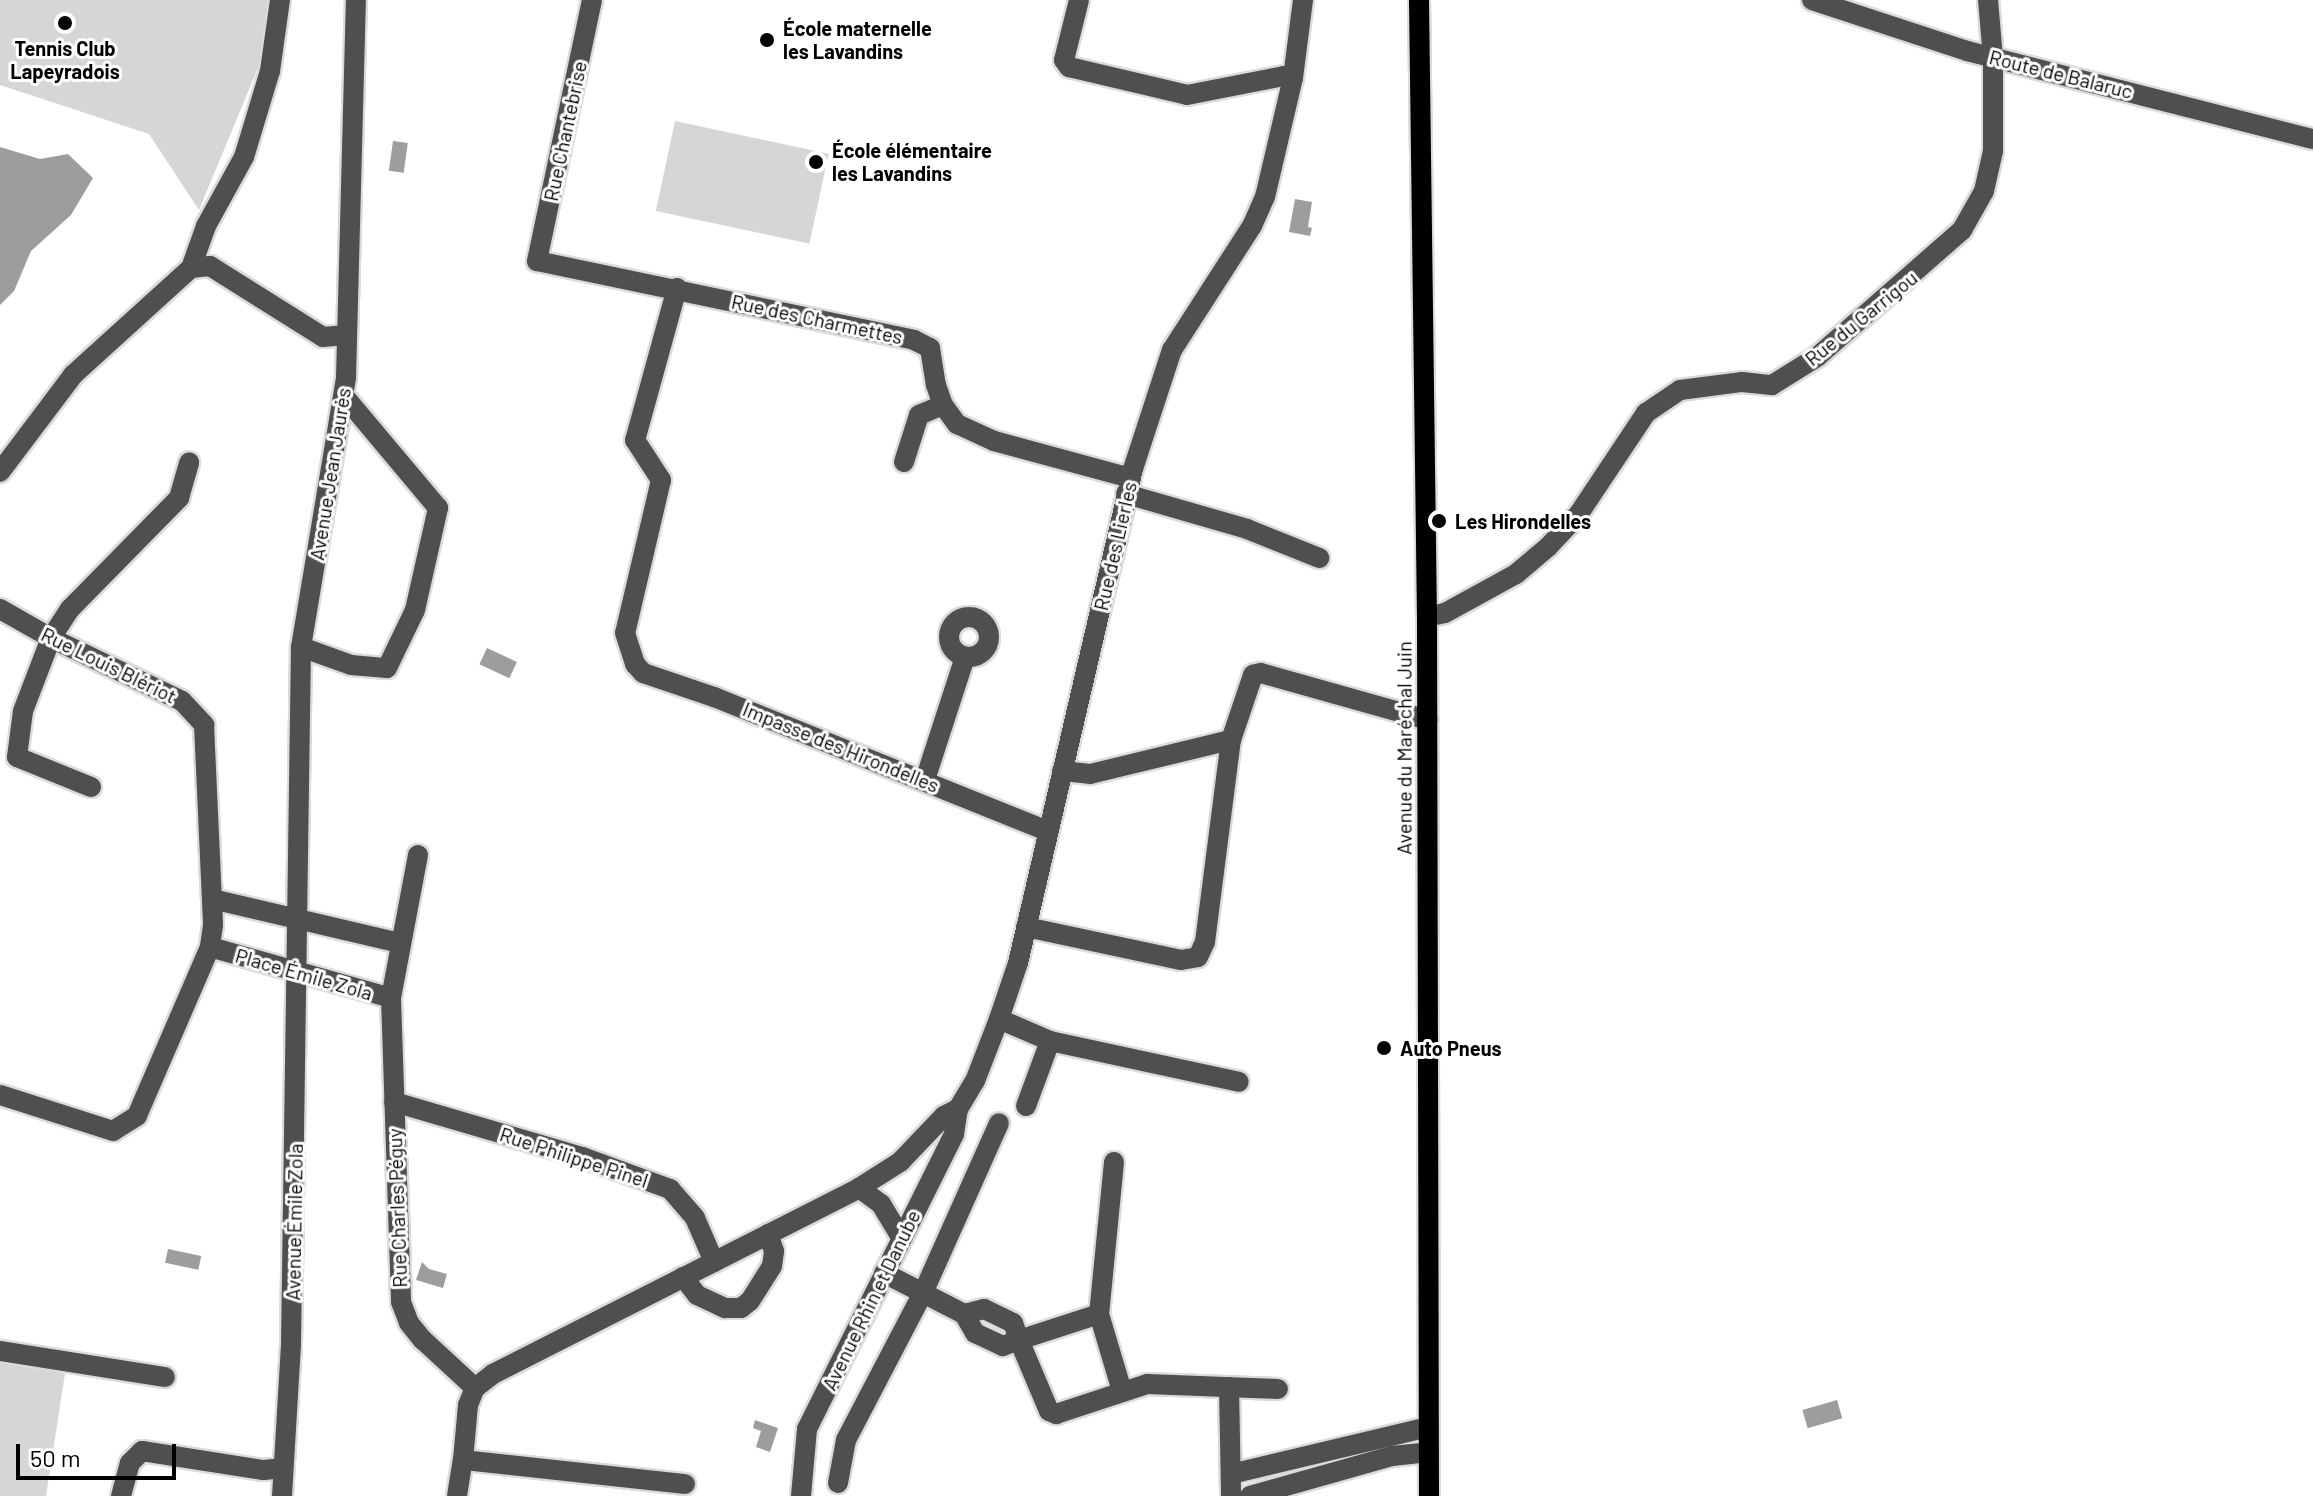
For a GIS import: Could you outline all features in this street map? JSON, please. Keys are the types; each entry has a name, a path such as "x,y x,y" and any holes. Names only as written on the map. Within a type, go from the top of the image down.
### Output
{"main road":[{"name":"Avenue du Maréchal Juin","path":"1419,0 1428,720 1429,1496"}],"street":[{"path":"0,472 73,375 191,268 206,226 244,157 270,71 280,0"},
{"name":"Avenue Jean Jaurès","path":"297,948 301,647 344,396 351,293 356,0"},
{"name":"Rue Chantebrise","path":"537,261 592,0"},
{"path":"1079,0 1064,60 1069,67 1187,95 1284,76 1293,78"},
{"name":"Rue des Lierles","path":"958,1109 975,1081 999,1019 1026,927 1128,486 1172,350 1252,226 1265,197 1293,78 1303,0"},
{"name":"Route de Balaruc","path":"1812,0 1993,58 2313,139"},
{"name":"Rue du Garrigou","path":"1427,617 1445,613 1516,574 1548,547 1578,515 1646,413 1680,390 1742,382 1772,385 1817,357 1962,230 1984,191 1993,151 1993,58 1988,0"},
{"name":"Rue des Charmettes","path":"537,261 914,340 930,348 943,405"},
{"path":"191,268 210,266 323,337 346,335"},
{"name":"Impasse des Hirondelles","path":"677,288 635,440 661,480 625,633 635,664 643,673 925,780 1047,831"},
{"path":"301,647 351,665 387,668 415,610 438,508 344,396"},
{"path":"904,462 919,415 943,405 957,424 994,441 1128,486 1319,558"},
{"path":"91,787 17,757 23,711 51,638 70,609 179,498 189,462"},
{"name":"Rue Louis Blériot","path":"0,609 51,638 182,701 204,725 213,925 210,947 137,1116 113,1131 0,1095"},
{"path":"925,780 965,657"},
{"path":"1026,927 1181,960 1198,957 1205,942 1231,740 1246,688 1253,675 1261,673 1428,720"},
{"path":"1062,771 1090,774 1231,740"},
{"name":"Place Émile Zola","path":"210,947 391,998 418,855"},
{"path":"212,899 400,943"},
{"name":"Avenue Émile Zola","path":"282,1496 291,1344 297,948"},
{"name":"Rue Charles Péguy","path":"391,998 401,1302 409,1323 423,1340 475,1388"},
{"path":"999,1019 1050,1041 1239,1082"},
{"path":"1026,1106 1050,1041"},
{"name":"Rue Philippe Pinel","path":"394,1102 582,1157 670,1189 695,1218 714,1262"},
{"path":"457,1496 468,1405 475,1388 493,1374 859,1188 900,1162 944,1116 958,1109"},
{"name":"Avenue Rhin et Danube","path":"801,1496 807,1429 954,1134 958,1109"},
{"path":"838,1483 846,1440 923,1293 999,1123"},
{"path":"1114,1162 1099,1314 1122,1391"},
{"path":"859,1188 881,1204 901,1237"},
{"path":"683,1277 697,1295 725,1308 741,1308 750,1301 772,1266 774,1251 768,1234"},
{"path":"884,1273 964,1314 975,1333 1003,1346 1099,1314"},
{"path":"1019,1340 1049,1411 1056,1414 1147,1384 1278,1389"},
{"path":"0,1351 165,1377"},
{"path":"1229,1387 1231,1496"},
{"path":"1231,1474 1428,1427"},
{"path":"121,1496 130,1463 142,1451 264,1470 283,1468"},
{"path":"1250,1496 1392,1456 1429,1452"},
{"path":"463,1460 685,1484"}],"shaded area":[{"path":"0,0 269,0 260,63 199,210 149,134 0,85"},
{"path":"675,121 829,154 809,244 656,211"},
{"path":"393,141 408,143 404,173 389,171"},
{"path":"0,147 40,159 68,154 93,178 71,215 31,251 14,291 0,305"},
{"path":"1295,199 1312,202 1308,227 1312,228 1310,236 1289,232"},
{"path":"487,648 517,662 509,678 479,664"},
{"path":"168,1249 201,1256 198,1270 165,1263"},
{"path":"422,1262 429,1269 447,1274 443,1288 416,1280"},
{"path":"0,1357 66,1367 46,1496 0,1496"},
{"path":"1837,1400 1842,1418 1808,1428 1802,1410"},
{"path":"755,1420 778,1428 770,1452 756,1447 761,1431 753,1428"}],"place":[{"name":"Tennis Club Lapeyradois","path":"65,23"},
{"name":"École maternelle les Lavandins","path":"767,40"},
{"name":"École élémentaire les Lavandins","path":"816,162"},
{"name":"Les Hirondelles","path":"1439,521"},
{"name":"Auto Pneus","path":"1384,1048"}]}
